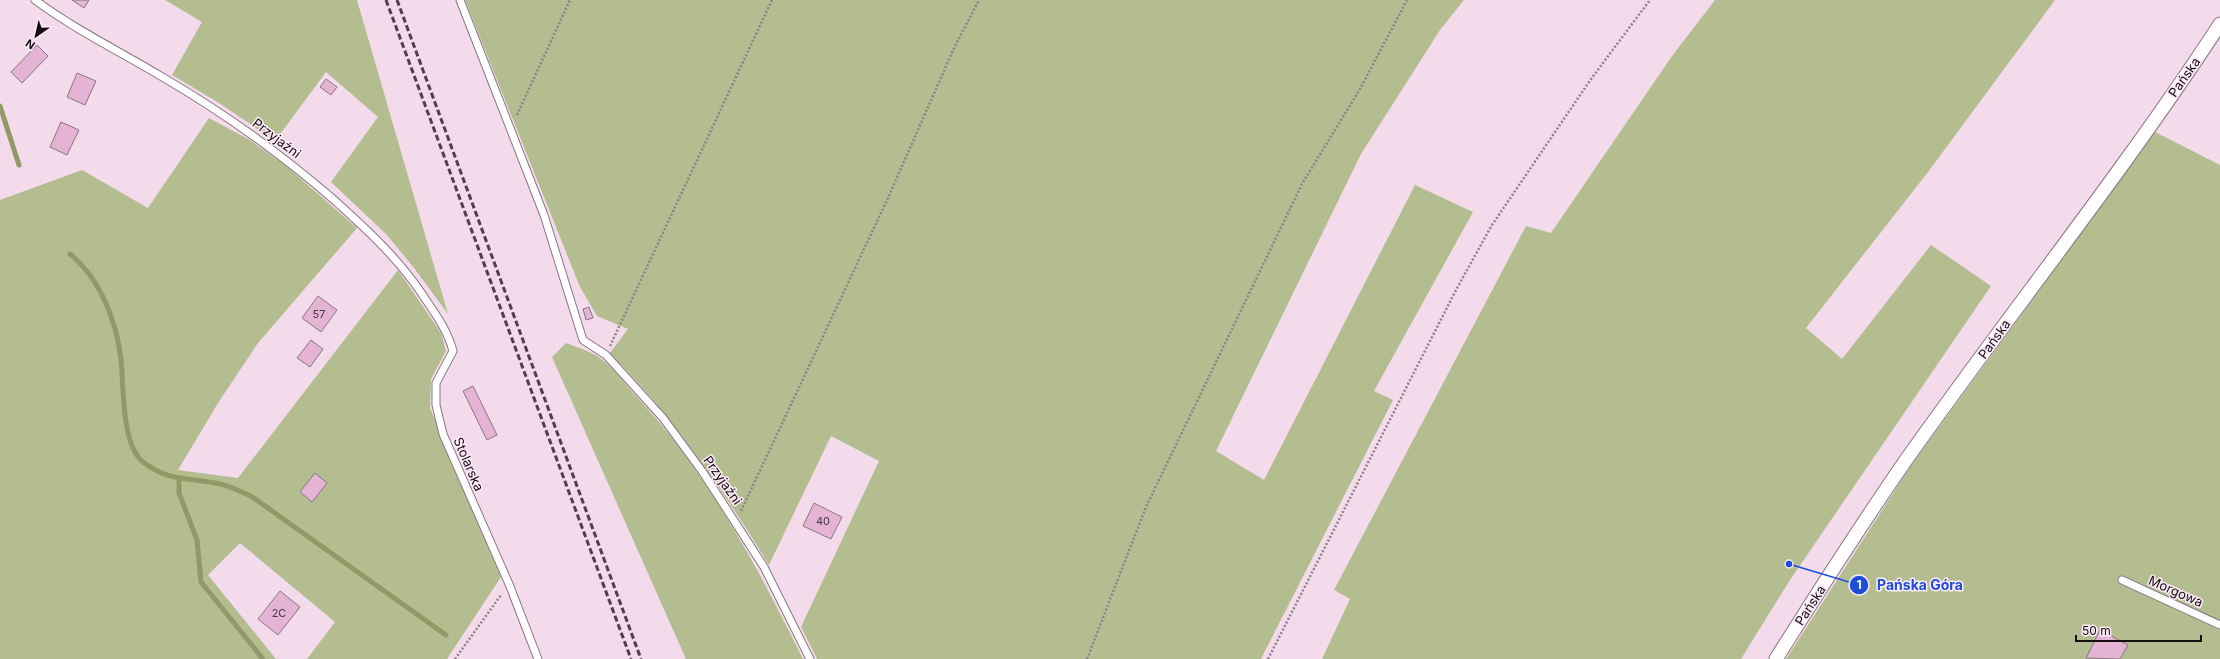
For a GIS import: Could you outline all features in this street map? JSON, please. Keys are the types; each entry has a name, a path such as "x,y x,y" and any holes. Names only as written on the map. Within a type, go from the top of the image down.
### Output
{"street":[{"name":"Pańska","path":"1776,659 1816,594 1906,461 2144,134 2220,24"}],"lane":[{"name":"Przyjaźni","path":"35,0 59,18 160,75 244,128 289,161 385,246 407,273 449,335 453,351"},
{"path":"460,0 511,130"},
{"name":"Przyjaźni","path":"511,130 544,215 583,340 606,355 663,418 736,521 764,567 810,659"},
{"name":"Stolarska","path":"453,351 436,383 438,412 443,434 509,584 538,659"},
{"name":"Morgowa","path":"2122,580 2220,625"}],"path":[{"path":"511,130 570,0"},
{"path":"606,355 772,0"},
{"path":"736,521 888,198 954,48 979,0"},
{"path":"1087,659 1146,507 1302,184 1360,89 1407,0"},
{"path":"1268,659 1456,288 1492,225 1591,78 1650,0"},
{"path":"455,659 509,584"}],"green space":[{"path":"165,0 357,0 448,314 414,268 387,235 331,182 378,117 326,72 275,141 219,103 172,75 202,22"},
{"path":"465,0 1464,0 1440,30 1361,154 1216,451 1264,480 1415,185 1473,212 1374,391 1393,400 1261,659 817,659 801,627 879,461 831,436 769,565 745,526 679,432 652,398 610,353 628,329 597,316 580,287"},
{"path":"1715,0 2055,0 1928,172 1806,328 1842,359 1931,245 1991,286 1790,580 1741,659 1322,659 1350,599 1334,590 1526,226 1551,233 1672,56"},
{"path":"209,118 248,139 285,165 357,228 258,343 218,403 178,470 238,478 398,270 441,333 446,351 431,379 430,408 501,577 447,659 307,659 335,622 240,543 208,575 276,659 0,659 0,200 82,170 148,208"},
{"path":"2155,132 2220,165 2220,659 1786,659 1912,464"},
{"path":"566,343 591,353 608,365 663,427 686,457 709,489 749,556 803,659 686,659 552,357"}],"building":[{"path":"72,0 89,0 84,8"},
{"path":"37,45 48,56 22,83 11,72"},
{"path":"77,73 96,81 85,105 67,97"},
{"path":"326,79 337,87 331,95 320,87"},
{"path":"61,122 79,130 67,155 50,147"},
{"path":"318,296 337,310 321,332 302,318"},
{"path":"589,307 593,318 586,320 583,309"},
{"path":"311,340 323,349 310,367 297,358"},
{"path":"473,386 497,435 487,440 463,391"},
{"path":"315,473 327,483 312,502 300,492"},
{"path":"814,503 842,517 831,539 803,526"},
{"path":"280,591 300,607 278,635 258,619"},
{"path":"2100,630 2128,645 2120,659 2086,658"}],"waterway":[{"path":"0,106 19,165"},
{"path":"70,254 90,275 111,316 116,331 121,360 123,399 127,429 136,454 143,462 162,473 181,478 224,485 251,496 446,635"},
{"path":"179,478 179,493 197,540 201,582 263,659"}],"railway":[{"path":"386,0 631,659"},
{"path":"397,0 641,659"}],"place":[{"name":"Pańska Góra","path":"1789,564"}]}
